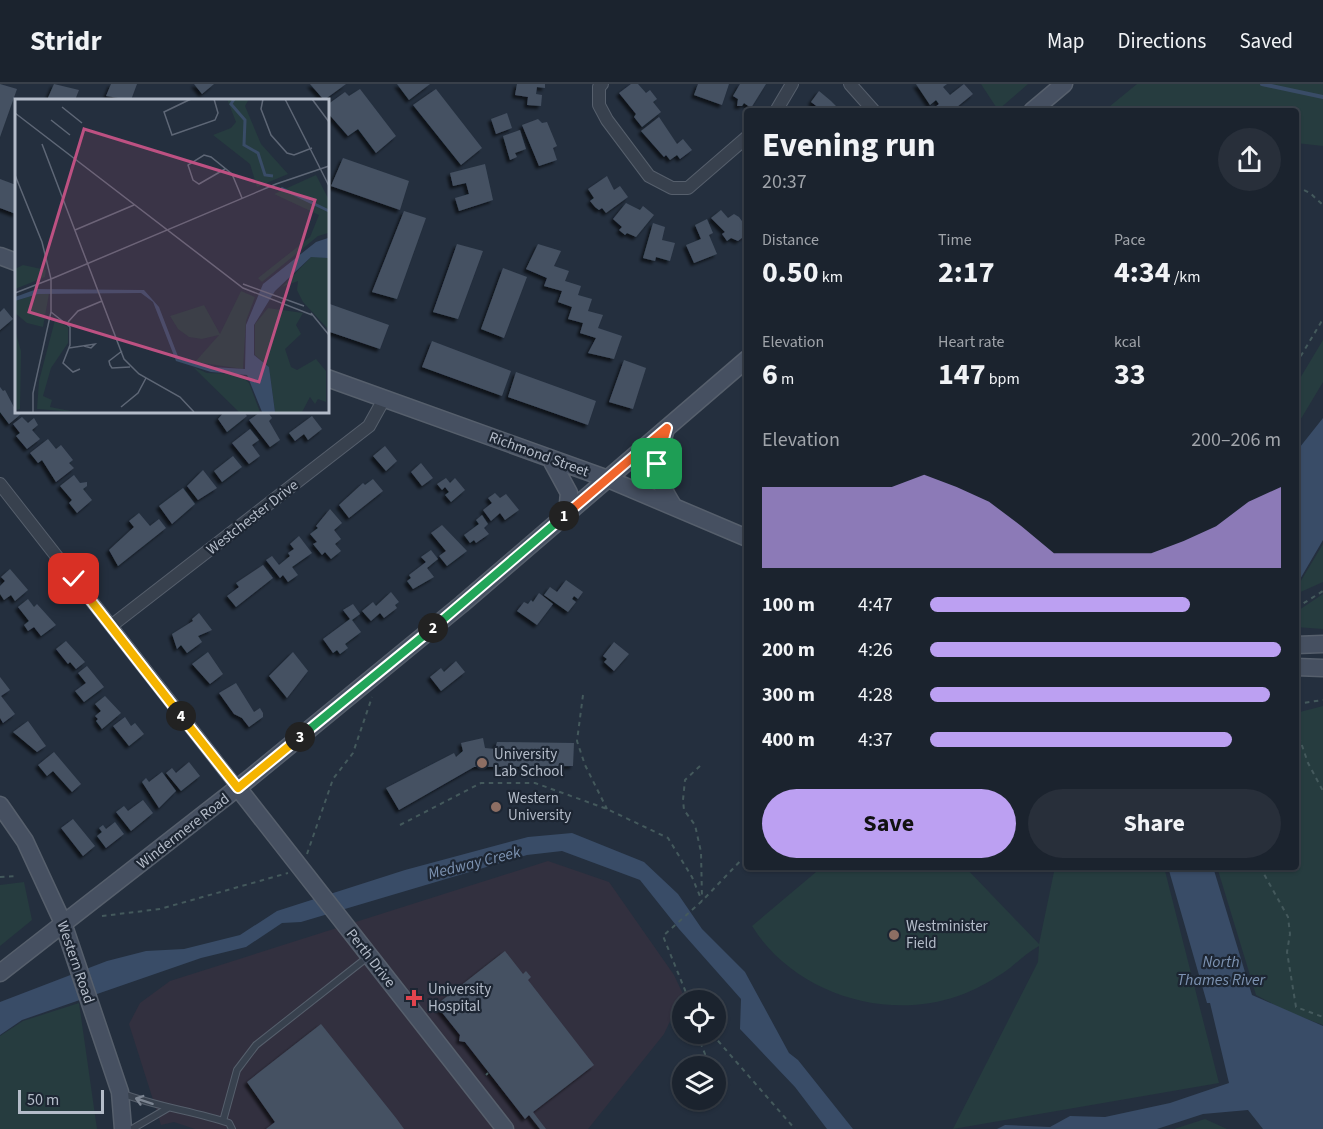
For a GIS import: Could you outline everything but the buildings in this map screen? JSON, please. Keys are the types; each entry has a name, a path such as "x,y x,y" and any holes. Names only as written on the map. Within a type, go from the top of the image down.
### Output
{"main road":[{"path":"1036,108 1064,84"},
{"path":"0,256 15,262"},
{"name":"Windermere Road","path":"0,973 238,788 454,611 744,362"},
{"name":"Richmond Street","path":"328,378 608,479 744,537"},
{"path":"667,428 658,454 657,475 674,507"},
{"path":"550,458 569,493 567,514"},
{"path":"1299,645 1323,644"},
{"path":"1299,668 1323,668"},
{"name":"Perth Drive","path":"238,788 505,1129"},
{"name":"Western Road","path":"0,805 25,841 63,923 120,1092 123,1129"}],"street":[{"path":"602,84 599,105 607,120 649,176 672,188 688,188 744,140"},
{"path":"778,108 792,84"},
{"path":"850,84 871,108"},
{"name":"Westchester Drive","path":"111,626 369,426 384,399"},
{"path":"0,484 238,788"}],"lane":[{"path":"223,1121 237,1070 256,1045 370,956"},
{"path":"120,1092 168,1108 223,1121 229,1123 232,1129"},
{"path":"132,1129 168,1108"}],"path":[{"path":"1299,188 1310,193 1323,206"},
{"path":"1299,359 1323,319"},
{"path":"1299,606 1323,591"},
{"path":"583,695 577,741 585,765 607,809"},
{"path":"306,858 333,779 353,753 372,697"},
{"path":"1299,704 1323,700"},
{"path":"1299,737 1308,763 1323,791"},
{"path":"700,766 685,780 683,800 684,810 695,825 701,852 702,901"},
{"path":"400,825 481,783 536,783 607,809 669,838 692,876 702,901"},
{"path":"685,990 663,936 702,901 744,857"},
{"path":"1262,870 1288,917 1290,934 1287,951 1296,1006 1323,1017"},
{"path":"102,916 160,909 290,873"},
{"path":"0,878 18,876"},
{"path":"721,1044 795,1129"}],"shaded area":[{"name":"University Hospital","path":"548,861 609,882 674,975 681,990 672,990 672,1017 664,1034 588,1129 195,1129 174,1122 161,1125 129,1024 140,1003 170,981"}],"green space":[{"path":"981,84 1028,84 1000,108 997,108"},
{"path":"1137,84 1323,84 1323,146 1299,143 1299,108 1108,108"},
{"path":"1323,340 1323,382 1299,422 1299,380"},
{"path":"1323,544 1323,582 1299,593 1299,584"},
{"path":"1323,594 1323,629 1299,627 1299,610"},
{"path":"1323,706 1323,1025 1290,1013 1256,995 1218,870 1299,870 1299,712"},
{"path":"818,870 968,870 1039,944 1054,870 1165,870 1219,1083 953,1129 1038,962 1039,946 1003,973 958,996 930,1003 900,1005 871,1003 843,996 816,984 791,968 770,949 752,926"},
{"path":"24,882 32,920 0,946 0,885"},
{"path":"79,1003 97,1129 0,1129 0,1036 23,1021"},
{"path":"1205,1119 1227,1129 1174,1129"}],"water":[{"path":"1323,418 1323,540 1299,581 1299,448"},
{"name":"Medway Creek","path":"572,833 644,862 678,894 702,929 745,972 789,1053 798,1060 853,1129 827,1129 795,1087 740,1029 741,999 679,929 640,880 562,851 527,855 301,922 282,923 246,947 201,958 22,1020 0,1035 0,1002 107,961 146,951 184,949 240,935 277,911 405,870 528,837"},
{"name":"North Thames River","path":"1169,870 1214,870 1252,995 1323,1026 1323,1129 1263,1129 1248,1110 1203,1114 1157,1129 997,1129 1005,1125 1050,1127 1070,1116 1105,1117 1170,1103 1229,1083 1210,1003 1207,1003"}],"waterway":[{"path":"1262,84 1323,97"}],"place":[{"name":"University Lab School","path":"482,763"},
{"name":"Western University","path":"496,807"},
{"name":"Westminister Field","path":"894,935"},
{"name":"University Hospital","path":"414,998"}],"route":[{"path":"74,579 238,788 462,604 667,428 657,464"}]}
